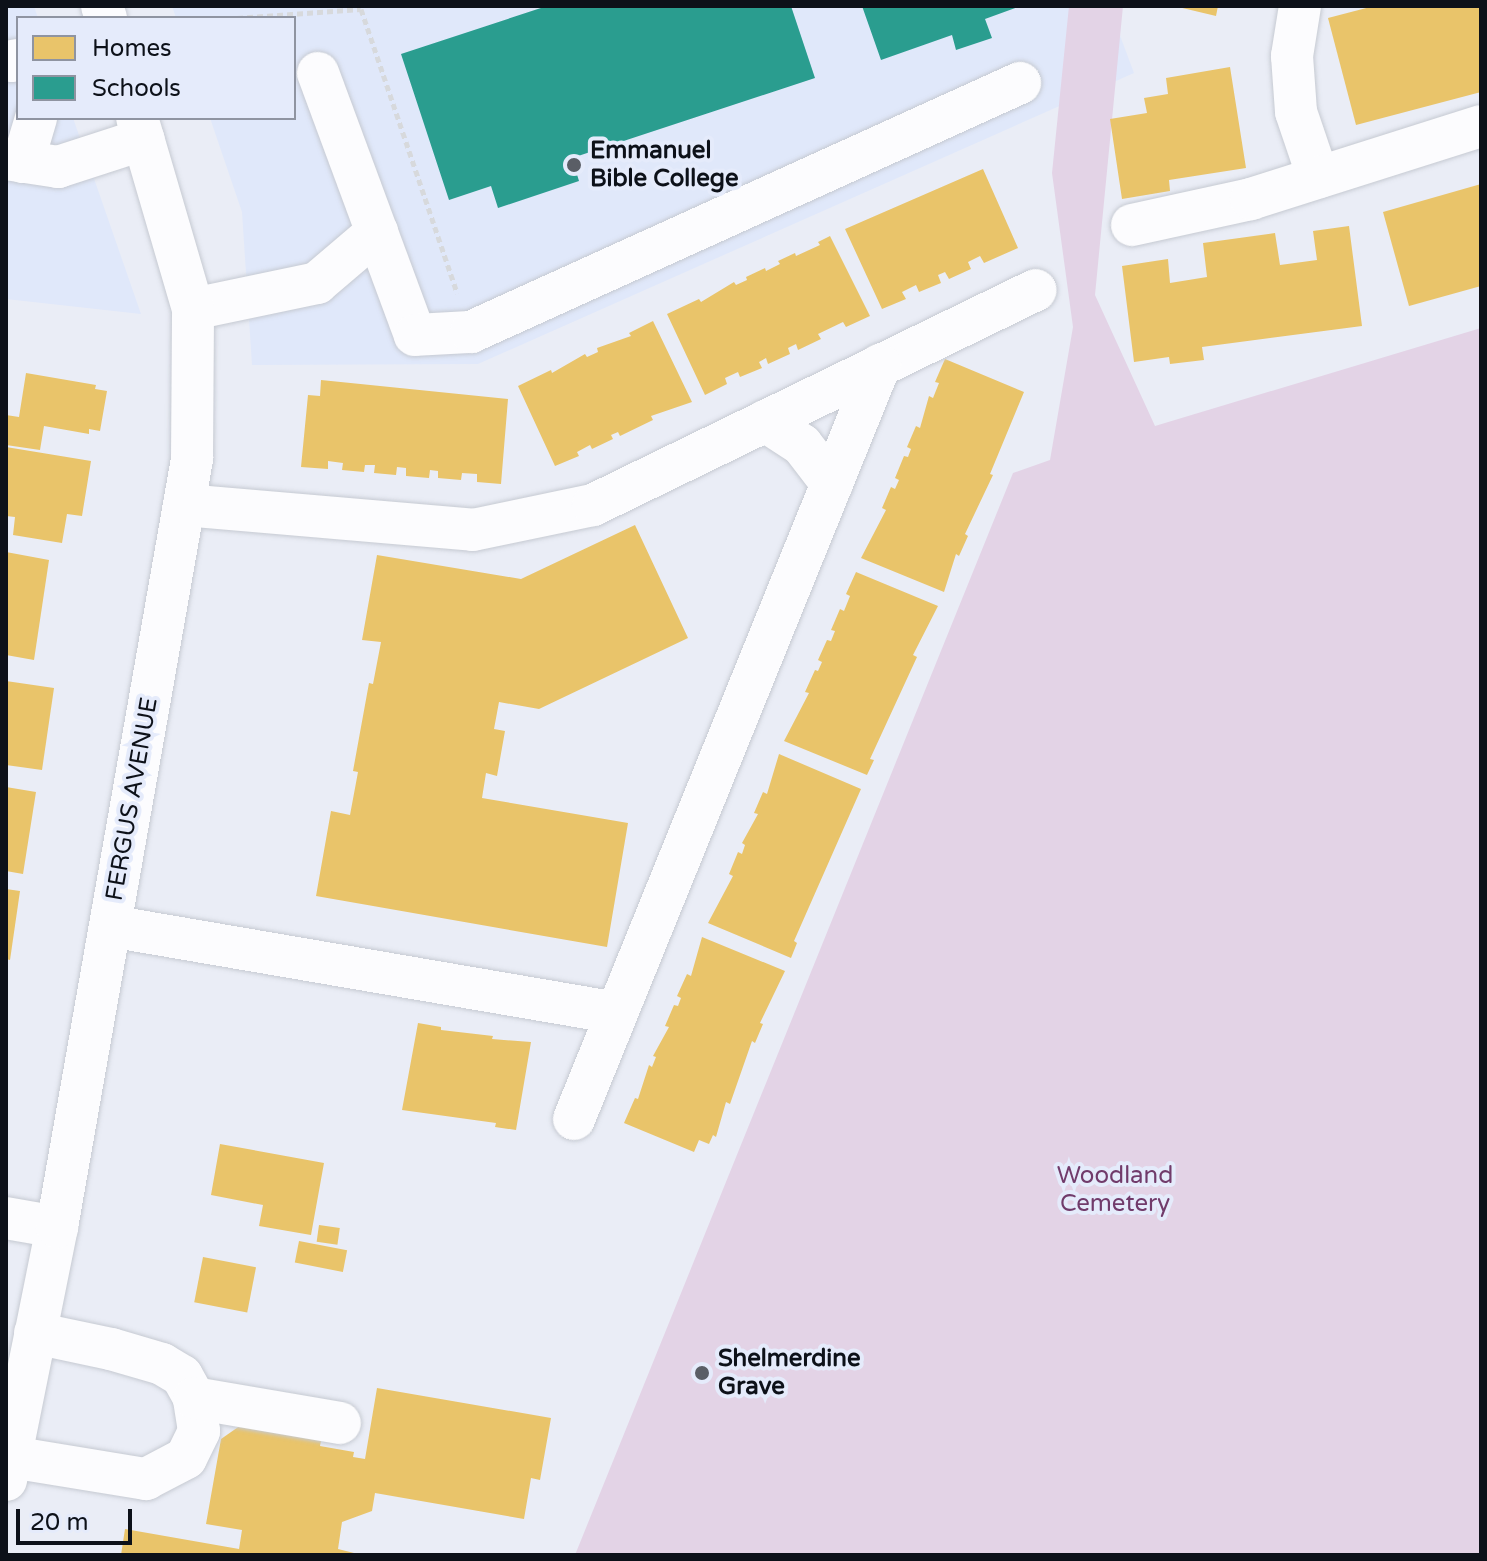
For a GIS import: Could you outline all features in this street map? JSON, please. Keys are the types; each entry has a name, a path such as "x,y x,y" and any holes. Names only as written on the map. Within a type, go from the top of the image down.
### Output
{"street":[{"path":"1300,6 1292,56 1296,112 1318,177"},
{"path":"318,73 415,335 471,332 1020,83"},
{"path":"35,120 15,160 58,167 141,128"},
{"path":"1132,225 1251,199 1481,126"},
{"name":"FERGUS AVENUE","path":"8,1469 57,1227 192,459 193,309 141,128"},
{"path":"193,309 317,283 377,232"},
{"path":"184,505 473,530 593,505 1036,290"},
{"path":"574,1119 880,365"},
{"path":"765,421 802,445 832,484"},
{"path":"110,926 617,1013"},
{"path":"6,1218 57,1227"},
{"path":"8,1469 146,1479 186,1458 199,1431 194,1398 182,1376 162,1364 35,1333"},
{"path":"194,1398 340,1423"}],"shaded area":[{"path":"6,6 34,6 37,16 16,16 16,120 74,120 141,314 6,299"},
{"name":"Emmanuel Bible College","path":"172,6 1109,6 1134,73 478,364 252,365 242,212 211,120 296,120 296,16 175,16"}],"green space":[{"name":"Woodland Cemetery","path":"1069,6 1123,6 1095,295 1155,426 1481,328 1481,1555 575,1555 1013,473 1050,460 1073,327 1052,173"}],"building: Homes":[{"path":"1174,6 1218,6 1216,16"},
{"path":"1374,6 1481,6 1481,92 1356,125 1328,18"},
{"path":"1230,67 1246,168 1169,180 1170,191 1122,199 1110,119 1147,113 1144,98 1168,94 1166,78"},
{"path":"983,169 1018,248 984,263 980,256 968,262 971,269 949,279 945,272 938,275 941,283 919,292 916,285 902,292 906,299 882,309 845,229"},
{"path":"1481,184 1481,286 1409,306 1383,212"},
{"path":"1349,226 1362,326 1202,347 1204,360 1170,364 1169,357 1134,362 1122,266 1168,259 1170,283 1207,277 1203,243 1275,233 1280,265 1317,260 1313,231"},
{"path":"830,236 870,316 846,327 843,322 818,334 821,339 798,350 796,344 788,348 790,354 768,364 766,358 759,362 762,368 740,377 738,372 725,378 727,384 705,395 667,314 699,299 701,302 765,268 766,271 780,264 778,261 820,245 818,242"},
{"path":"653,321 692,402 651,416 653,420 620,436 618,432 611,435 613,439 592,449 590,445 577,452 579,456 555,466 518,386 551,370 552,373 585,354 587,357 598,352 597,348 631,336 629,333"},
{"path":"945,359 1024,392 990,474 993,475 965,534 968,536 959,556 956,554 944,592 861,558 886,510 882,508 891,487 895,489 899,480 895,478 904,456 908,457 911,449 907,447 916,426 920,428 929,396 933,398 939,383 935,382"},
{"path":"26,373 96,385 95,389 107,391 100,431 89,429 89,434 44,426 40,450 6,445 6,415 19,417"},
{"path":"321,380 508,399 501,484 477,482 477,474 462,473 461,480 438,478 438,471 430,470 429,478 406,476 406,468 397,467 396,475 374,473 375,465 365,465 364,472 342,470 343,463 328,461 328,469 301,467 308,395 320,396"},
{"path":"6,447 91,461 82,516 67,514 62,543 13,535 15,517 6,516"},
{"path":"635,525 688,638 539,709 499,702 494,729 505,731 497,776 486,773 482,798 628,823 607,947 316,896 331,811 350,815 358,772 353,771 369,683 373,684 381,642 362,640 377,555 521,579"},
{"path":"6,552 49,560 34,660 6,655"},
{"path":"856,572 938,606 913,655 917,657 870,759 874,760 867,775 784,741 809,693 805,692 822,662 818,660 827,640 831,641 835,631 831,630 840,609 844,611 850,596 846,594"},
{"path":"6,681 54,688 42,770 6,765"},
{"path":"779,754 861,789 794,941 797,943 791,958 708,923 733,876 729,874 738,852 742,854 745,845 742,843 758,814 754,813 763,792 767,794"},
{"path":"6,787 36,792 23,874 6,871"},
{"path":"6,889 20,891 10,960 6,959"},
{"path":"702,937 785,971 760,1023 763,1024 755,1043 752,1041 730,1104 726,1102 716,1137 713,1135 709,1144 699,1140 694,1152 624,1123 635,1098 638,1099 649,1065 652,1067 656,1057 653,1056 669,1027 665,1026 674,1005 678,1006 681,998 677,996 687,974 691,976"},
{"path":"418,1023 441,1027 441,1030 493,1036 492,1039 531,1042 516,1130 495,1127 496,1123 402,1110"},
{"path":"220,1144 324,1163 311,1235 259,1226 263,1205 211,1195"},
{"path":"319,1225 340,1228 337,1245 317,1242"},
{"path":"299,1241 347,1250 343,1272 295,1263"},
{"path":"203,1257 256,1267 247,1312 194,1302"},
{"path":"377,1388 551,1418 540,1480 531,1478 524,1519 375,1493 372,1511 342,1522 338,1549 362,1555 121,1555 125,1529 239,1549 242,1530 206,1524 221,1439 244,1423 322,1436 320,1446 354,1452 353,1457 365,1459"}],"building: Schools":[{"path":"547,6 791,6 815,78 572,158 579,181 498,208 491,186 449,200 401,54"},
{"path":"862,6 1021,6 985,19 992,38 956,50 952,35 881,60"}],"place":[{"name":"Emmanuel Bible College","path":"574,165"},
{"name":"Shelmerdine Grave","path":"702,1373"}]}
